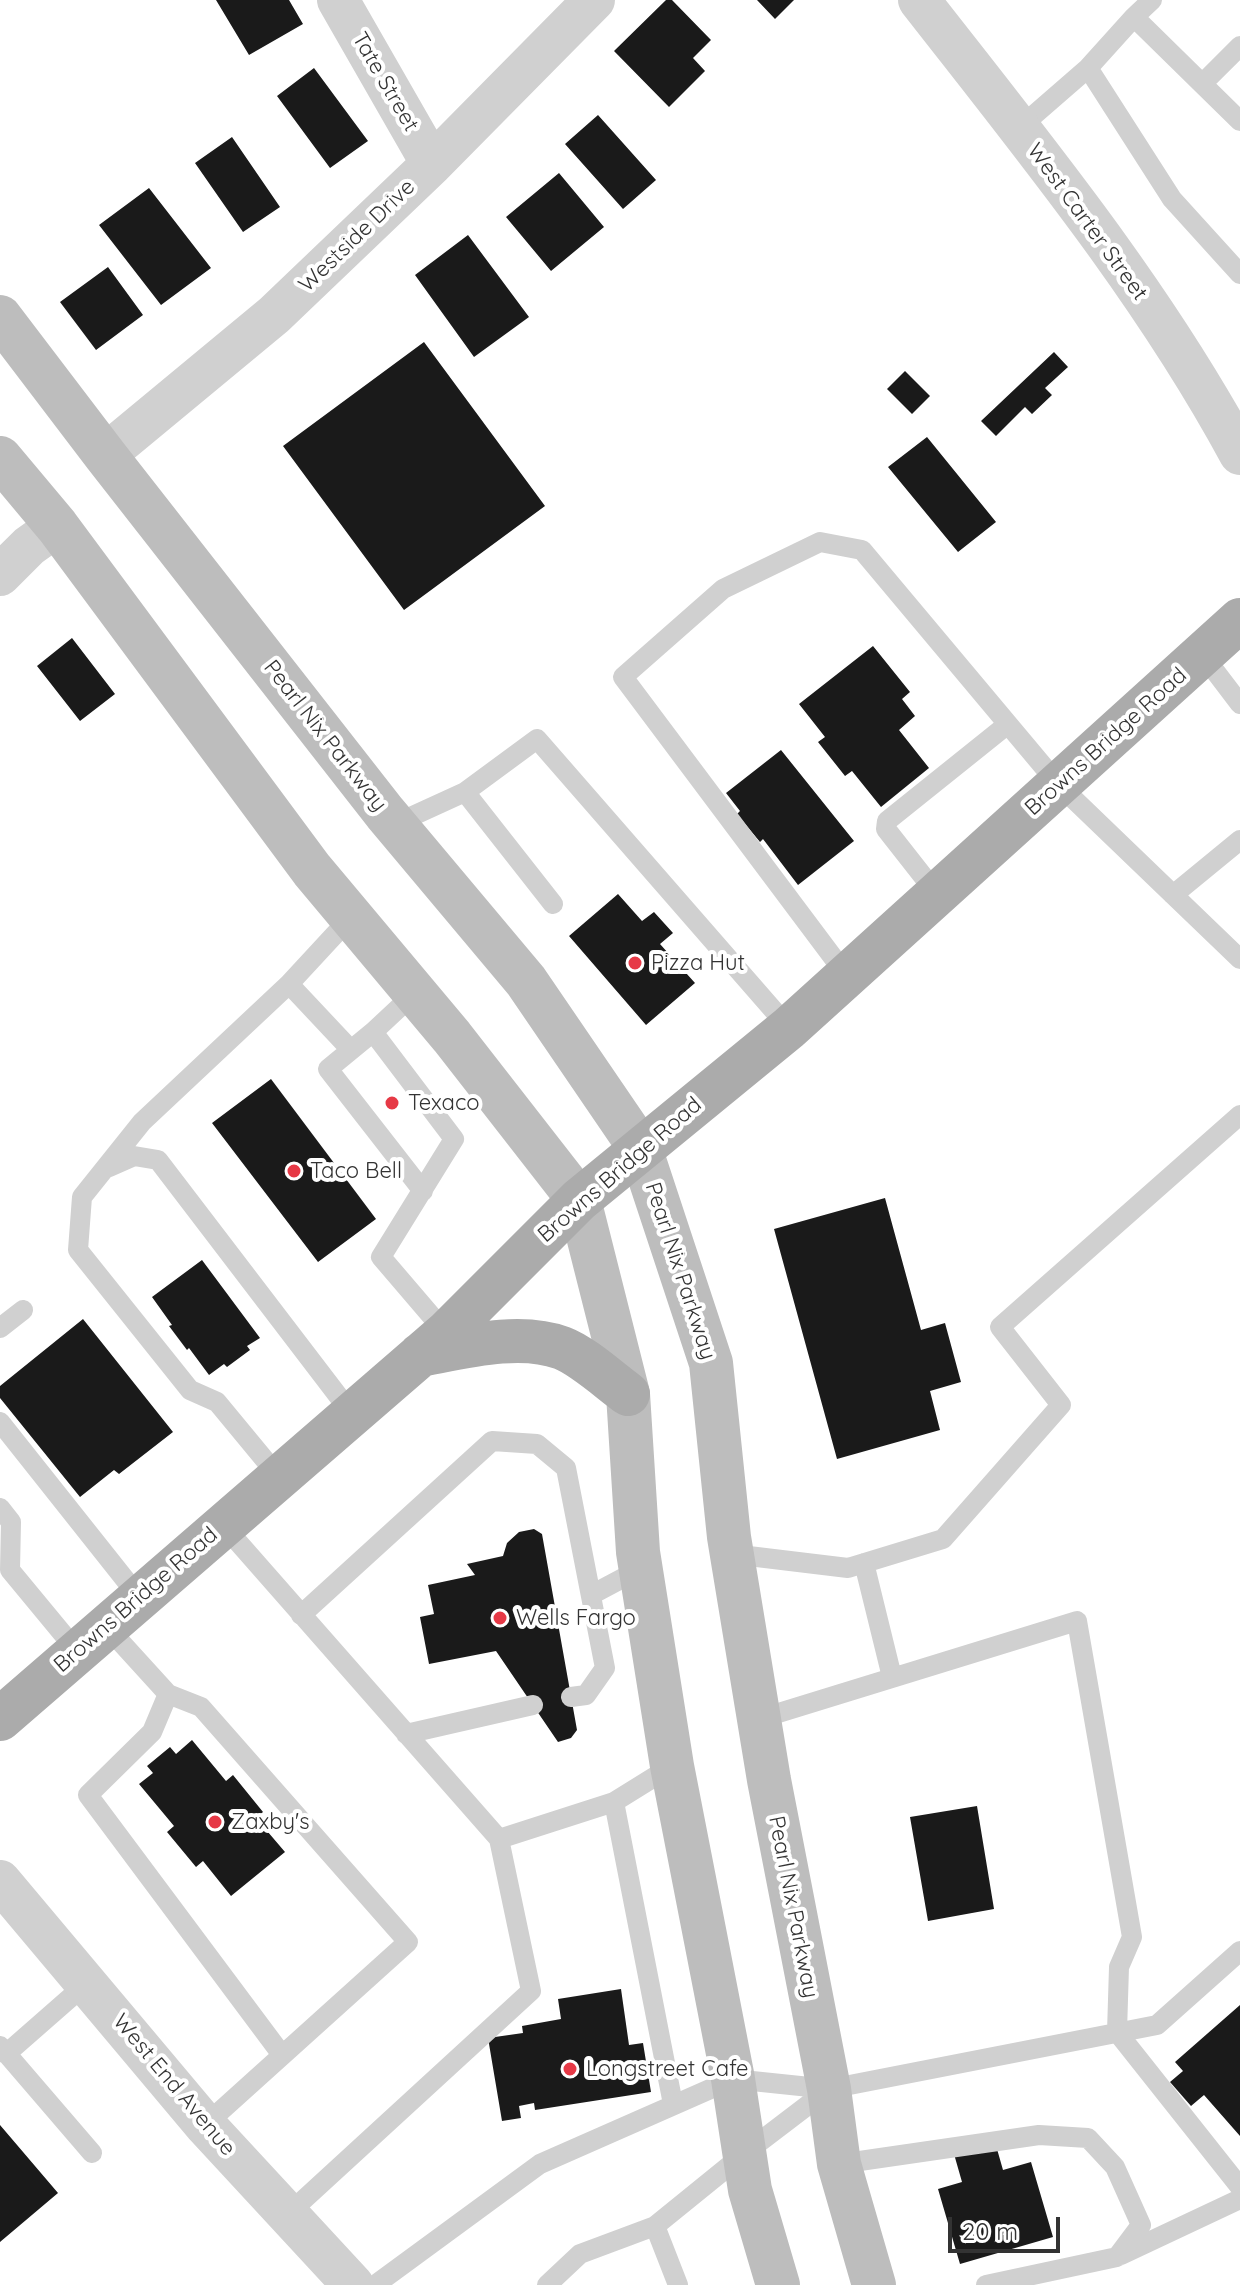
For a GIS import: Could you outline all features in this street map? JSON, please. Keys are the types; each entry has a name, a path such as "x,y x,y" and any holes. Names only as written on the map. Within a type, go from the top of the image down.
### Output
{"main road":[{"name":"Pearl Nix Parkway","path":"0,317 395,824 526,981 640,1148 711,1363 732,1554 759,1719 829,2089 839,2164 874,2285"},
{"path":"0,458 57,526 312,870 417,995 579,1200 628,1394 640,1569 672,1766 733,2079 750,2190 778,2285"},
{"name":"Browns Bridge Road","path":"0,1719 433,1344 579,1200 789,1028 1240,620"},
{"path":"433,1344 533,1342 562,1348 628,1394"}],"street":[{"name":"Tate Street","path":"338,0 432,164"},
{"name":"Westside Drive","path":"105,455 274,315 432,164 594,0"},
{"name":"West Carter Street","path":"919,0 1127,272 1216,410 1240,454"},
{"path":"0,575 29,546 57,526"},
{"name":"West End Avenue","path":"0,1881 205,2125 353,2285"}],"lane":[{"path":"1019,128 1088,68 1152,0"},
{"path":"1134,17 1240,121"},
{"path":"1202,84 1240,46"},
{"path":"1088,68 1172,199 1240,274"},
{"path":"847,976 623,677 723,589 820,542 862,550 1059,785 1240,959"},
{"path":"1202,654 1240,704"},
{"path":"937,894 886,829 887,821 1008,724"},
{"path":"395,824 465,792 537,739 789,1028"},
{"path":"465,792 553,904"},
{"path":"1173,895 1240,840"},
{"path":"279,1477 217,1402 190,1390 78,1250 82,1197 142,1122 289,984 351,917"},
{"path":"289,984 351,1050"},
{"path":"417,995 328,1069 423,1191"},
{"path":"373,1032 454,1139 381,1257 433,1344"},
{"path":"732,1554 848,1568 943,1539 1061,1405 1000,1327 1240,1115"},
{"path":"105,1169 134,1156 158,1160 352,1414"},
{"path":"0,1328 23,1310"},
{"path":"0,1422 139,1597"},
{"path":"301,1615 492,1441 537,1444 566,1468 605,1668 586,1695 571,1697"},
{"path":"0,1508 11,1522 5,1568 92,1639 168,1694 201,1707 408,1942 205,2125"},
{"path":"223,1525 499,1839 531,1991 288,2214"},
{"path":"864,1563 892,1677"},
{"path":"591,1595 640,1569"},
{"path":"759,1719 1077,1621 1132,1937 1119,1967 1117,2032 1240,2187"},
{"path":"168,1694 152,1732 88,1795 282,2055"},
{"path":"406,1734 533,1705"},
{"path":"499,1839 614,1802 672,1766"},
{"path":"614,1802 673,2104"},
{"path":"375,2285 540,2164 733,2079 829,2089 1157,2025 1240,1951"},
{"path":"87,1983 3,2050 92,2153"},
{"path":"547,2285 580,2254 655,2226 829,2089"},
{"path":"839,2164 1039,2135 1088,2138 1115,2167 1141,2225 1117,2257"},
{"path":"986,2285 1117,2257 1240,2199"},
{"path":"655,2226 678,2285"}],"building":[{"path":"216,0 289,0 303,24 249,55"},
{"path":"666,0 672,0 711,40 693,58 705,71 669,107 614,51"},
{"path":"757,0 794,0 775,19"},
{"path":"314,68 368,141 330,168 277,96"},
{"path":"598,115 656,180 623,209 565,144"},
{"path":"232,137 280,207 243,232 195,163"},
{"path":"559,173 604,227 551,271 506,217"},
{"path":"149,188 211,268 161,305 99,225"},
{"path":"468,235 529,317 474,357 415,275"},
{"path":"108,267 143,315 96,350 60,302"},
{"path":"424,342 545,506 404,610 283,446"},
{"path":"1054,352 1068,367 1045,388 1052,395 1032,414 1025,407 996,436 981,421"},
{"path":"905,371 930,396 912,414 887,389"},
{"path":"927,437 996,522 958,552 888,467"},
{"path":"72,638 115,694 80,721 37,666"},
{"path":"873,646 910,692 902,699 915,716 899,730 929,768 881,807 852,771 845,776 818,742 825,737 799,704"},
{"path":"781,750 854,841 798,885 763,839 760,842 737,814 740,811 726,793"},
{"name":"Pizza Hut","path":"618,894 642,921 654,912 673,933 660,944 695,983 646,1025 569,936"},
{"name":"Taco Bell","path":"271,1079 376,1219 318,1262 212,1123"},
{"path":"885,1198 921,1330 945,1323 961,1382 930,1391 940,1430 837,1459 774,1229"},
{"path":"202,1260 260,1338 247,1346 250,1350 227,1367 224,1364 209,1375 169,1326 172,1325 152,1297"},
{"path":"83,1319 173,1432 119,1474 114,1470 80,1497 0,1398 0,1386"},
{"path":"534,1529 542,1534 577,1730 571,1738 558,1742 496,1651 429,1664 420,1617 434,1614 428,1585 475,1575 467,1564 503,1556 507,1543 519,1532"},
{"name":"Zaxby's","path":"192,1740 226,1781 233,1775 263,1812 256,1818 285,1852 231,1896 203,1861 196,1867 167,1832 174,1826 139,1784 153,1773 147,1766 170,1747 176,1754"},
{"path":"977,1806 994,1909 928,1921 910,1817"},
{"name":"Longstreet Cafe","path":"621,1989 629,2045 643,2043 651,2092 535,2110 534,2103 519,2106 521,2118 502,2121 488,2038 523,2033 522,2026 561,2019 558,1999"},
{"path":"1240,2005 1240,2136 1204,2095 1191,2106 1170,2082 1183,2071 1175,2062"},
{"path":"0,2125 58,2193 0,2242"},
{"path":"995,2142 1003,2170 1031,2162 1053,2237 960,2264 938,2189 962,2182 954,2154"}],"place":[{"name":"Pizza Hut","path":"635,963"},
{"name":"Texaco","path":"392,1103"},
{"name":"Taco Bell","path":"294,1171"},
{"name":"Wells Fargo","path":"500,1618"},
{"name":"Zaxby's","path":"215,1822"},
{"name":"Longstreet Cafe","path":"570,2069"}]}
